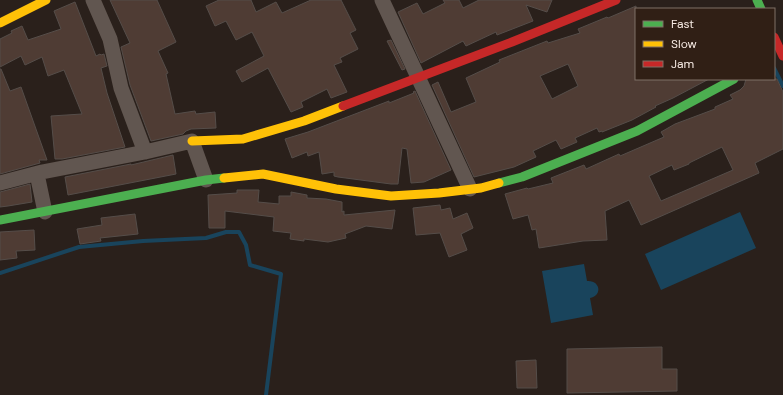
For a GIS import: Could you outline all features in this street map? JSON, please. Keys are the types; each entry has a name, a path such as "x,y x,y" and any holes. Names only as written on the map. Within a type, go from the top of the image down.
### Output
{"street":[{"path":"0,23 30,4 46,0"},
{"path":"93,0 110,39 121,88 145,152"},
{"path":"382,0 470,189"},
{"path":"0,182 145,152 192,140 243,139 304,121 512,42 616,0"},
{"path":"775,41 780,54"},
{"path":"0,220 231,176 263,174 336,189 391,196 439,193 481,188 522,177 637,131 732,80"},
{"path":"192,140 206,180"},
{"path":"45,172 45,212"}],"water":[{"path":"740,212 756,248 661,290 645,254"},
{"path":"584,264 587,281 595,283 598,288 597,294 590,298 593,315 551,323 542,271"}],"building":[{"path":"110,0 157,0 176,42 158,51 168,73 166,74 175,114 195,111 196,114 215,112 216,128 191,129 183,134 151,141 130,85 121,47 130,43"},
{"path":"219,0 251,0 256,12 276,2 282,13 311,0 341,0 356,30 350,33 358,49 340,58 342,62 334,65 347,92 331,98 327,89 301,102 303,107 291,112 268,68 242,82 236,71 264,56 252,32 236,40 226,21 215,26 206,6"},
{"path":"443,0 459,0 463,8 479,0 552,0 547,12 526,5 533,21 497,35 496,32 466,46 463,41 421,63 398,12 417,3 423,14 445,3"},
{"path":"75,2 96,56 104,54 107,66 101,68 107,93 125,147 55,159 51,116 82,114 64,70 48,76 42,57 25,65 21,56 0,67 0,39 12,33 11,31 22,26 28,40 61,29 54,11"},
{"path":"636,6 635,80 707,80 655,106 656,107 632,120 602,132 599,132 597,128 575,138 577,142 561,149 556,140 533,151 536,157 514,167 474,177 432,85 438,82 451,112 476,102 466,78 500,62 499,60 547,41 548,43 580,33 578,29 607,17 608,18","holes":["568,64 578,86 552,99 540,76"]},
{"path":"391,40 405,69 402,70 387,41"},
{"path":"0,69 10,91 21,87 47,160 39,160 40,163 0,174"},
{"path":"777,79 783,92 783,149 755,163 759,173 641,225 629,200 605,211 607,240 583,241 539,248 536,229 532,230 528,215 513,219 505,194 553,183 551,178 584,165 586,169 619,154 620,156 664,137 661,132 675,124 715,109 715,107 733,99 730,95 740,90 744,86 746,80","holes":["722,147 733,170 661,201 649,176 672,165 674,170"]},
{"path":"415,91 451,170 424,182 411,183 407,149 402,148 398,184 391,184 338,177 334,176 334,172 322,174 319,152 308,156 307,152 292,158 285,139 308,132 389,101 389,103 414,93 413,92"},
{"path":"173,155 176,174 68,195 65,177 131,165"},
{"path":"30,184 32,202 0,207 0,192"},
{"path":"237,190 259,190 258,202 279,204 279,196 291,196 291,192 307,195 307,198 342,202 342,212 344,211 344,215 395,210 392,229 366,226 345,234 346,238 328,242 304,239 304,241 290,239 291,233 273,231 274,217 225,211 225,228 209,228 208,195 237,193"},
{"path":"440,205 441,210 450,208 453,219 467,213 473,228 461,234 467,250 449,257 440,233 416,235 413,208"},
{"path":"135,214 138,234 100,238 101,241 80,244 77,229 102,225 101,218"},
{"path":"34,230 35,250 16,251 17,258 0,260 0,232"},
{"path":"662,347 662,369 677,369 677,391 567,393 567,349"},
{"path":"536,360 537,388 517,388 516,361"}],"waterway":[{"path":"775,70 783,86"},
{"path":"0,273 79,247 143,241 206,238 226,232 239,232 246,245 250,265 281,274 266,395"}],"traffic: fast":[{"path":"757,0 761,8"},
{"path":"499,183 522,177 637,131 732,80"},
{"path":"0,220 206,180 224,178"}],"traffic: slow":[{"path":"0,23 46,0"},
{"path":"192,141 243,139 304,121 343,106"},
{"path":"224,178 263,174 336,189 391,196 439,193 481,188 499,183"}],"traffic: jam":[{"path":"343,106 512,42 616,0"},
{"path":"775,39 783,56"}]}
